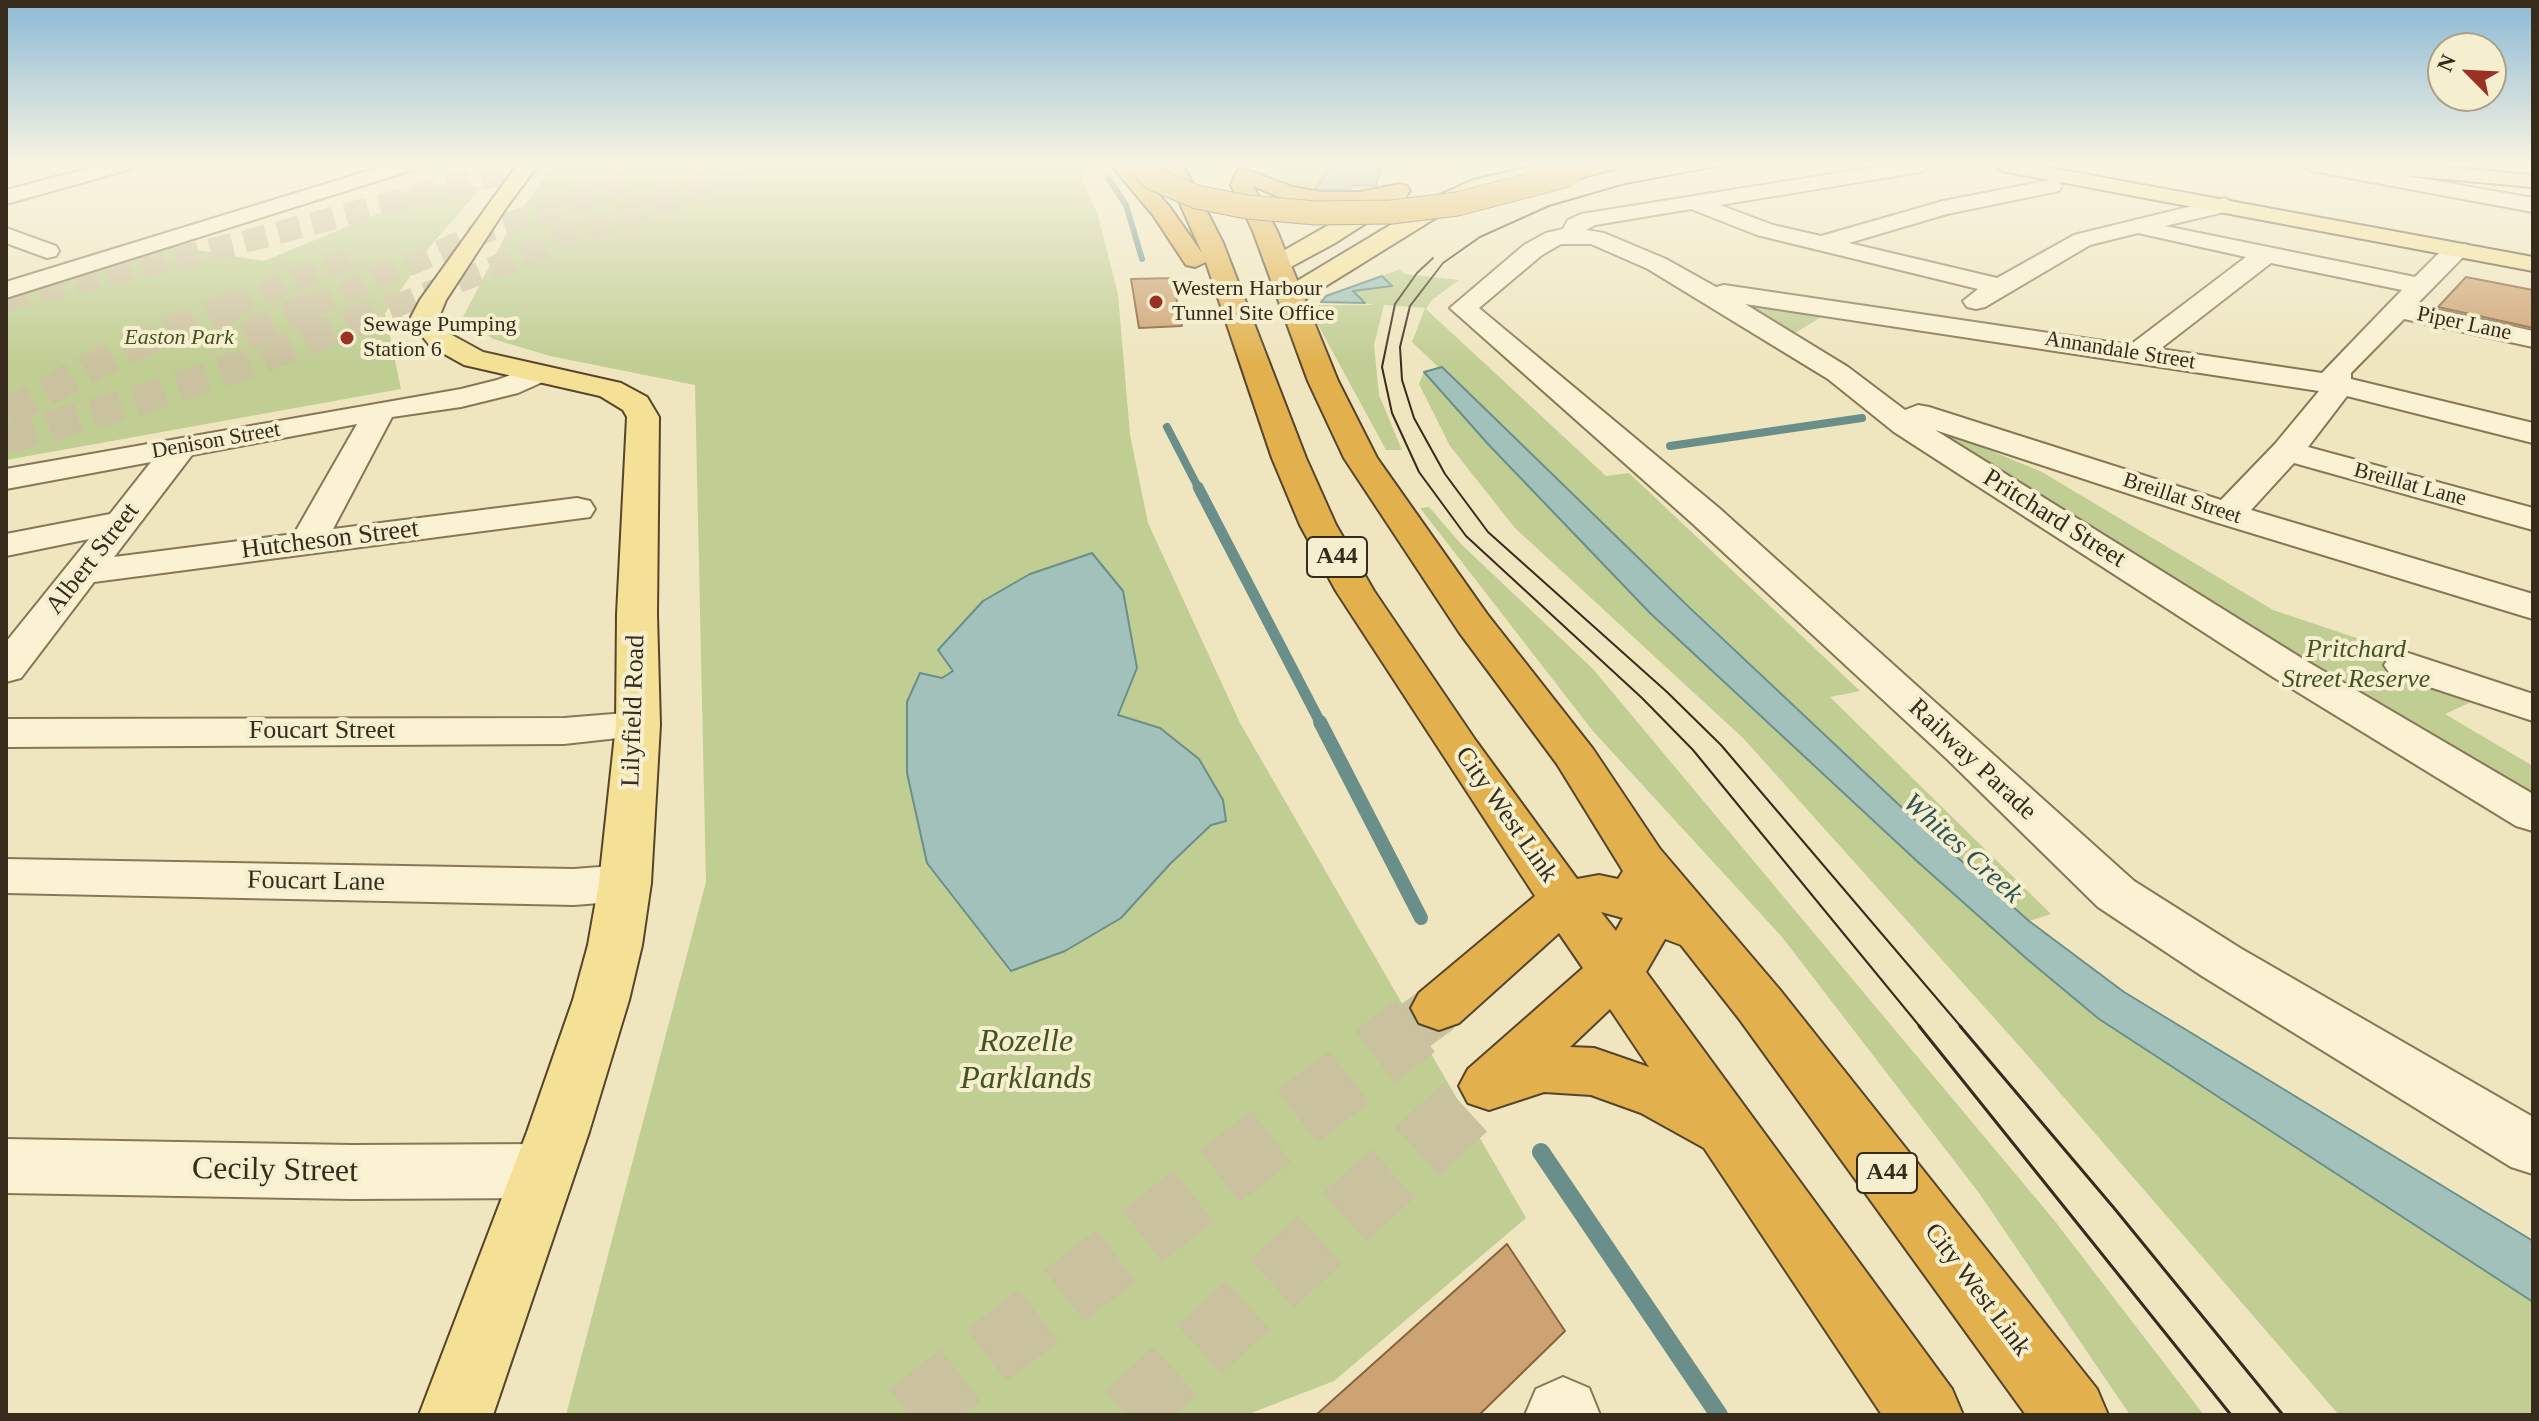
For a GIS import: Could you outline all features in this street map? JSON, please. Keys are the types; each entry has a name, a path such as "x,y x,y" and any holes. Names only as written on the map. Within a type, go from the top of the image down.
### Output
{"highway":[{"path":"1175,231 1193,259 1260,281"},
{"name":"City West Link","path":"1213,231 1260,281 1323,381 1361,458 1473,623 1577,759 1663,901 1770,1018 2071,1415"},
{"name":"City West Link","path":"1251,231 1289,458 1318,525 1355,591 1460,751 1926,1415"},
{"path":"1439,1008 1565,899 1599,893 1633,901 1663,901"},
{"path":"1663,901 1616,971 1489,1086 1543,1068 1594,1072 1662,1096 1731,1134"}],"main road":[{"name":"Lilyfield Road","path":"456,1415 601,1000 615,945 625,883 638,725 637,614 643,417 636,404 610,389 474,359 440,340 428,329 425,317 433,300 479,231"},
{"path":"1260,281 1340,231"},
{"path":"1260,281 1327,274 1397,231"},
{"path":"2364,231 2533,264"}],"street":[{"path":"6,290 195,231"},
{"path":"1771,231 2000,287"},
{"path":"1822,243 1862,231"},
{"path":"1953,326 1959,311 2000,287 2082,240 2118,231"},
{"path":"2156,231 2420,286"},
{"path":"6,235 47,251"},
{"name":"Pritchard Street","path":"1572,235 1614,244 1702,290 1838,373 1905,425 2219,624 2533,815"},
{"name":"Railway Parade","path":"1572,235 1548,240 1463,308 1706,516 1963,749 2116,894 2209,955 2533,1148"},
{"path":"2228,514 2287,451 2333,395 2337,371 2457,249"},
{"path":"2137,353 2265,255"},
{"name":"Annandale Street","path":"1702,290 2335,384 2533,433"},
{"name":"Piper Lane","path":"2396,309 2533,339"},
{"path":"433,398 456,385 474,359"},
{"name":"Denison Street","path":"6,479 380,411 433,398 484,394 526,372"},
{"name":"Breillat Street","path":"1838,373 1917,413 2228,514 2533,607"},
{"path":"307,543 380,411"},
{"name":"Albert Street","path":"6,669 180,448"},
{"name":"Breillat Lane","path":"2287,451 2533,519"},
{"name":"Hutcheson Street","path":"83,572 577,509"},
{"path":"6,545 122,522"},
{"path":"2405,665 2533,708"},
{"name":"Foucart Street","path":"6,733 564,731 638,725"},
{"name":"Foucart Lane","path":"6,876 574,887 625,883"},
{"name":"Cecily Street","path":"6,1166 352,1172 543,1171"}],"green space":[{"name":"Easton Park","path":"336,231 443,231 385,313 401,389 6,460 6,300 173,246 264,261"},
{"name":"Rozelle Parklands","path":"508,231 1102,231 1118,294 1130,435 1148,523 1240,723 1526,1218 1334,1381 1246,1415 566,1415 706,882 695,385 550,356 493,339 463,317"},
{"path":"1400,269 1405,274 1459,280 1432,300 1426,309 1606,476 1629,473 1860,691 1830,697 2051,914 2029,921 1913,818 1412,342 1425,308 1384,305 1374,345 1379,395 1402,450 1386,450 1317,323 1319,305 1374,305 1365,303 1353,291 1391,285 1382,276"},
{"path":"1754,308 1823,316 1795,333"},
{"path":"1424,372 1488,444 1650,613 2027,959 2099,1019 2533,1302 2533,1415 2339,1415 2022,1049 1743,738 1515,528 1450,446 1419,384"},
{"name":"Pritchard Street Reserve","path":"1900,413 2042,472 2273,610 2392,650 2386,666 2482,697 2445,714 2533,766 2533,802"},
{"path":"1429,507 1461,544 1593,669 2054,1220 2204,1415 2130,1415 1979,1193 1782,937 1592,730 1420,508"}],"water":[{"path":"1382,276 1392,286 1353,291 1365,303 1321,302 1326,296"},
{"name":"Whites Creek","path":"1442,367 1690,608 1913,818 2029,921 2124,992 2533,1241 2533,1302 2099,1019 2027,959 1650,613 1488,444 1424,372"},
{"path":"1092,553 1123,591 1137,668 1118,715 1160,728 1199,759 1223,800 1226,821 1211,825 1121,918 1065,951 1011,971 927,863 907,773 907,702 920,673 942,678 953,671 938,650 983,601 1030,574"}],"building":[{"path":"2466,277 2533,290 2533,328 2438,307"},
{"name":"Western Harbour Tunnel Site Office","path":"1172,278 1182,326 1139,328 1131,279"},
{"path":"1507,1244 1565,1331 1479,1415 1316,1415"}],"waterway":[{"path":"1134,231 1142,259"},
{"path":"1670,446 1862,418"},
{"path":"1167,427 1199,489"},
{"path":"1198,487 1321,724"},
{"path":"1320,722 1421,918"},
{"path":"1541,1152 1719,1415"}],"tunnel":[{"path":"6,299 283,231"},
{"path":"311,307 486,231"},
{"path":"393,307 586,231"},
{"path":"230,307 350,258"},
{"path":"6,413 121,351 235,305"},
{"path":"246,337 315,305"},
{"path":"6,439 143,399 251,362 398,305"},
{"path":"1412,1028 1439,1008"},
{"path":"909,1415 1415,1026"},
{"path":"1127,1415 1489,1086"}],"tram line":[{"path":"1493,231 1443,263 1410,306 1400,347 1402,380 1414,418 1445,474 1488,532 1667,692 1721,745 1962,1028"},
{"path":"1433,258 1417,273 1395,304 1382,367 1392,413 1419,472 1466,536 1642,698 1693,750 1921,1028"},
{"path":"1919,1026 2231,1415"},
{"path":"1960,1026 2283,1415"}],"place":[{"name":"Western Harbour Tunnel Site Office","path":"1156,302"},
{"name":"Sewage Pumping Station 6","path":"347,338"}]}
